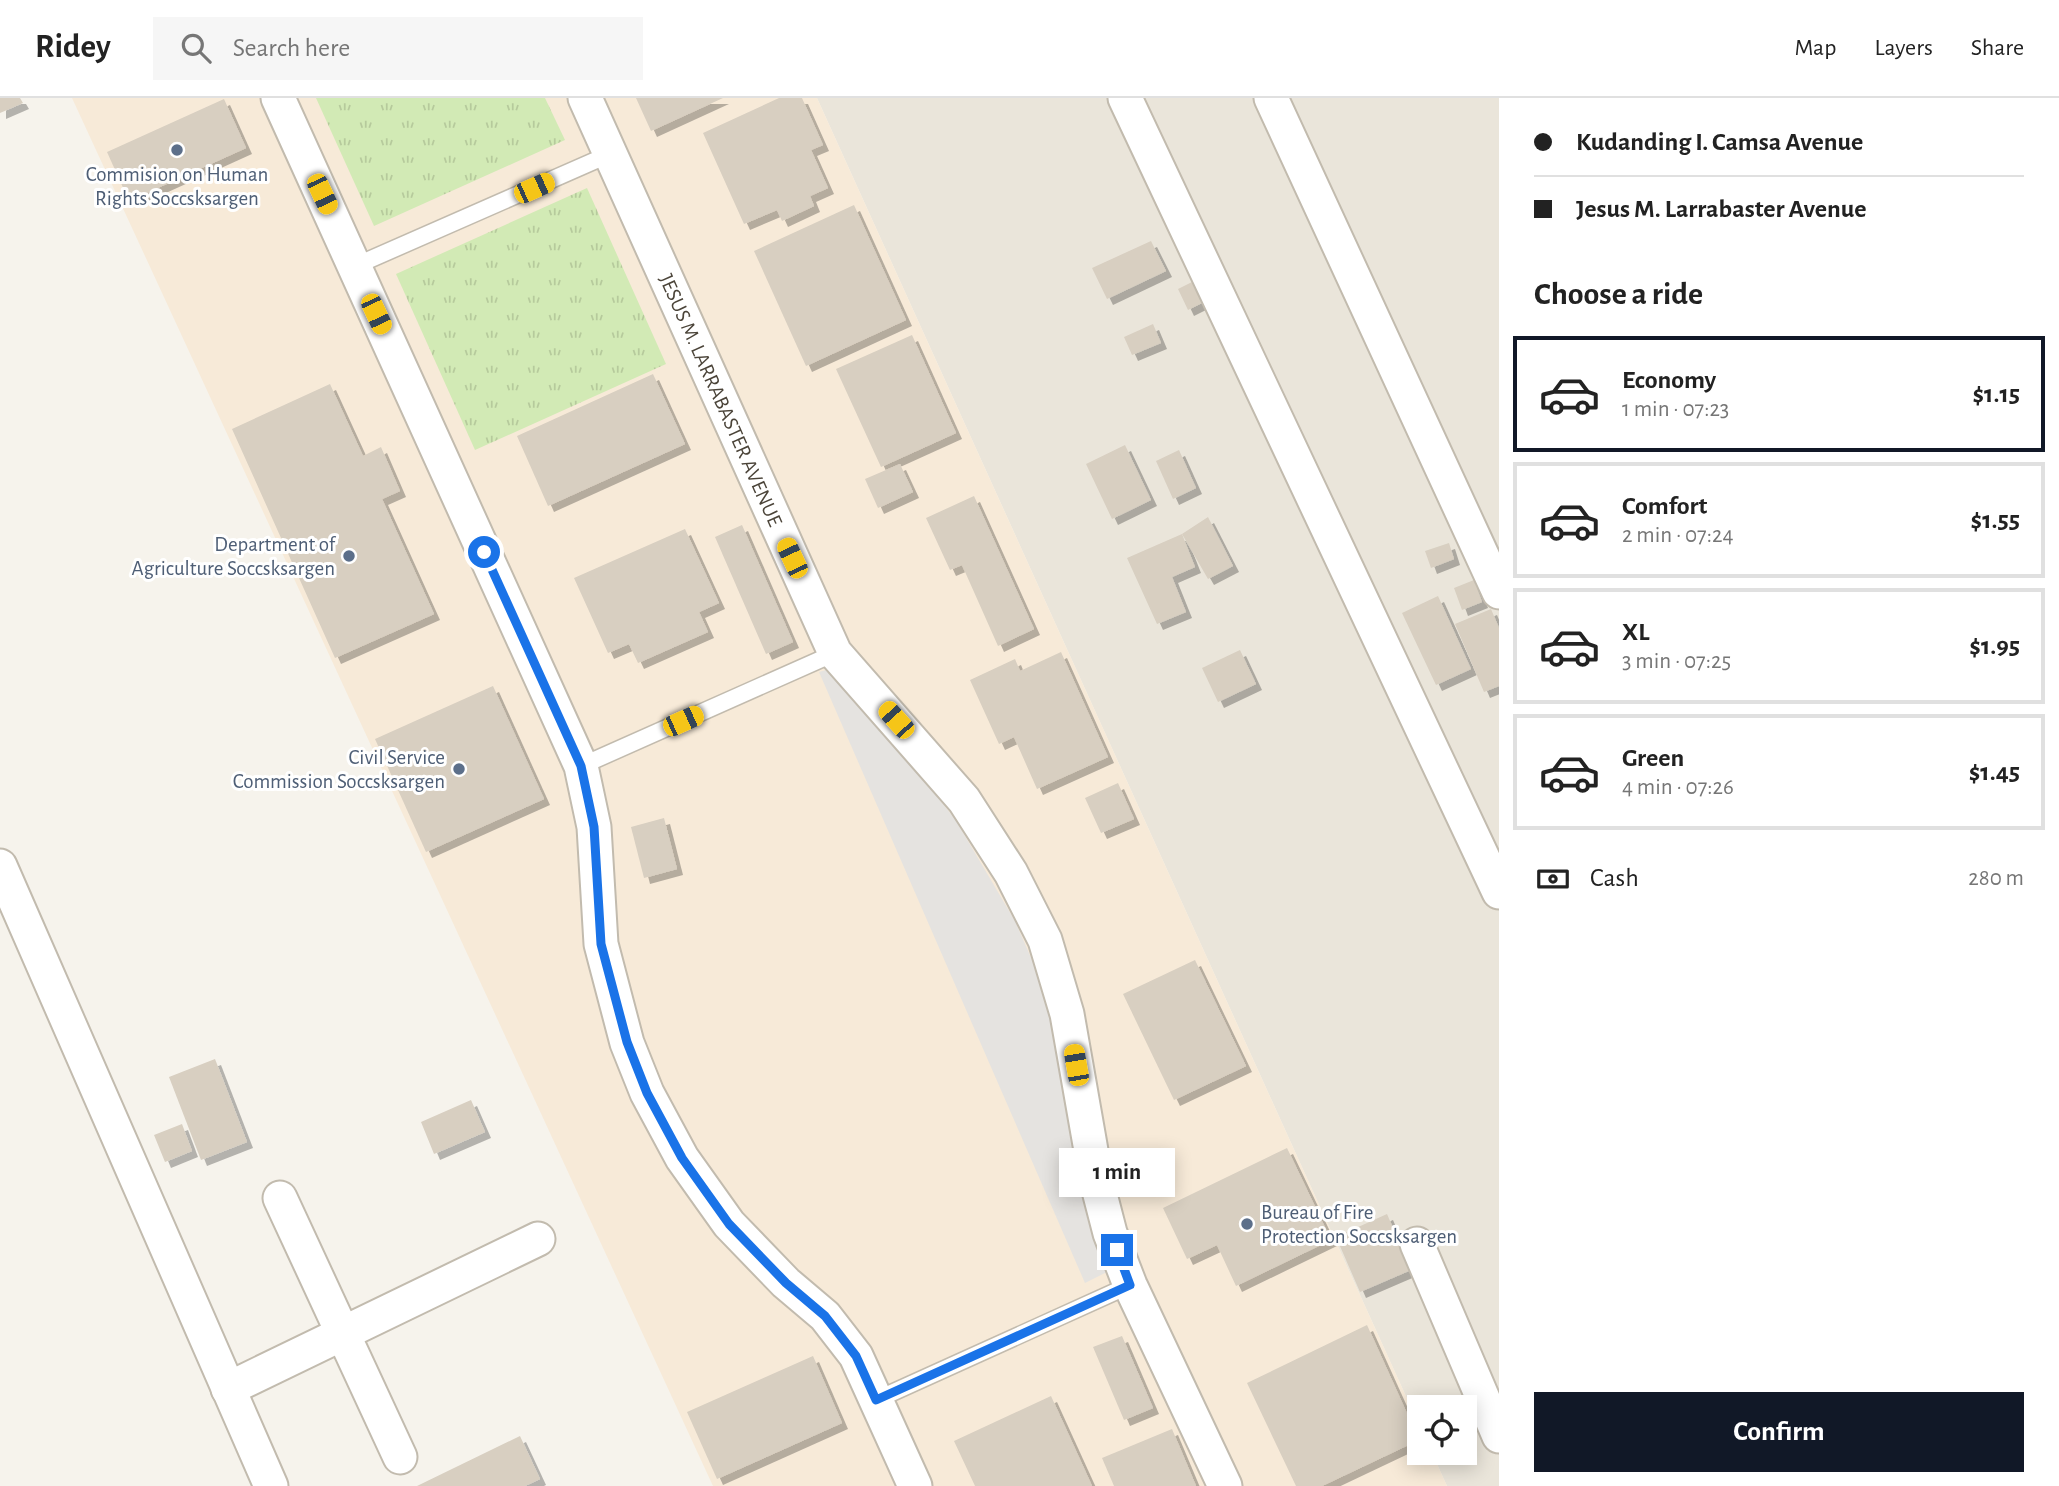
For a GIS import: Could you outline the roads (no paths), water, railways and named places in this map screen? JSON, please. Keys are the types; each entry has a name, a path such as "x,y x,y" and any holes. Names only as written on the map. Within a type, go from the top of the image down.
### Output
{"street":[{"path":"278,98 581,766 594,827 601,944 627,1042 647,1093 682,1158 729,1224 786,1283 825,1316 856,1356 915,1486"},
{"name":"JESUS M. LARRABASTER AVENUE","path":"585,98 835,653 964,800 1011,873 1045,940 1067,1014 1096,1179 1110,1233 1130,1285 1225,1486"},
{"path":"1125,98 1499,892"},
{"path":"1272,98 1499,592"},
{"path":"0,866 271,1486"},
{"path":"280,1198 400,1457"},
{"path":"228,1390 538,1239"},
{"path":"1417,1244 1499,1436"}],"lane":[{"path":"355,266 610,154"},
{"path":"581,766 835,653"},
{"path":"876,1400 1130,1285"}],"place":[{"name":"Commision on Human Rights Soccsksargen","path":"177,150"},
{"name":"Department of Agriculture Soccsksargen","path":"349,556"},
{"name":"Civil Service Commission Soccsksargen","path":"459,769"},
{"name":"Bureau of Fire Protection Soccsksargen","path":"1247,1224"}]}
